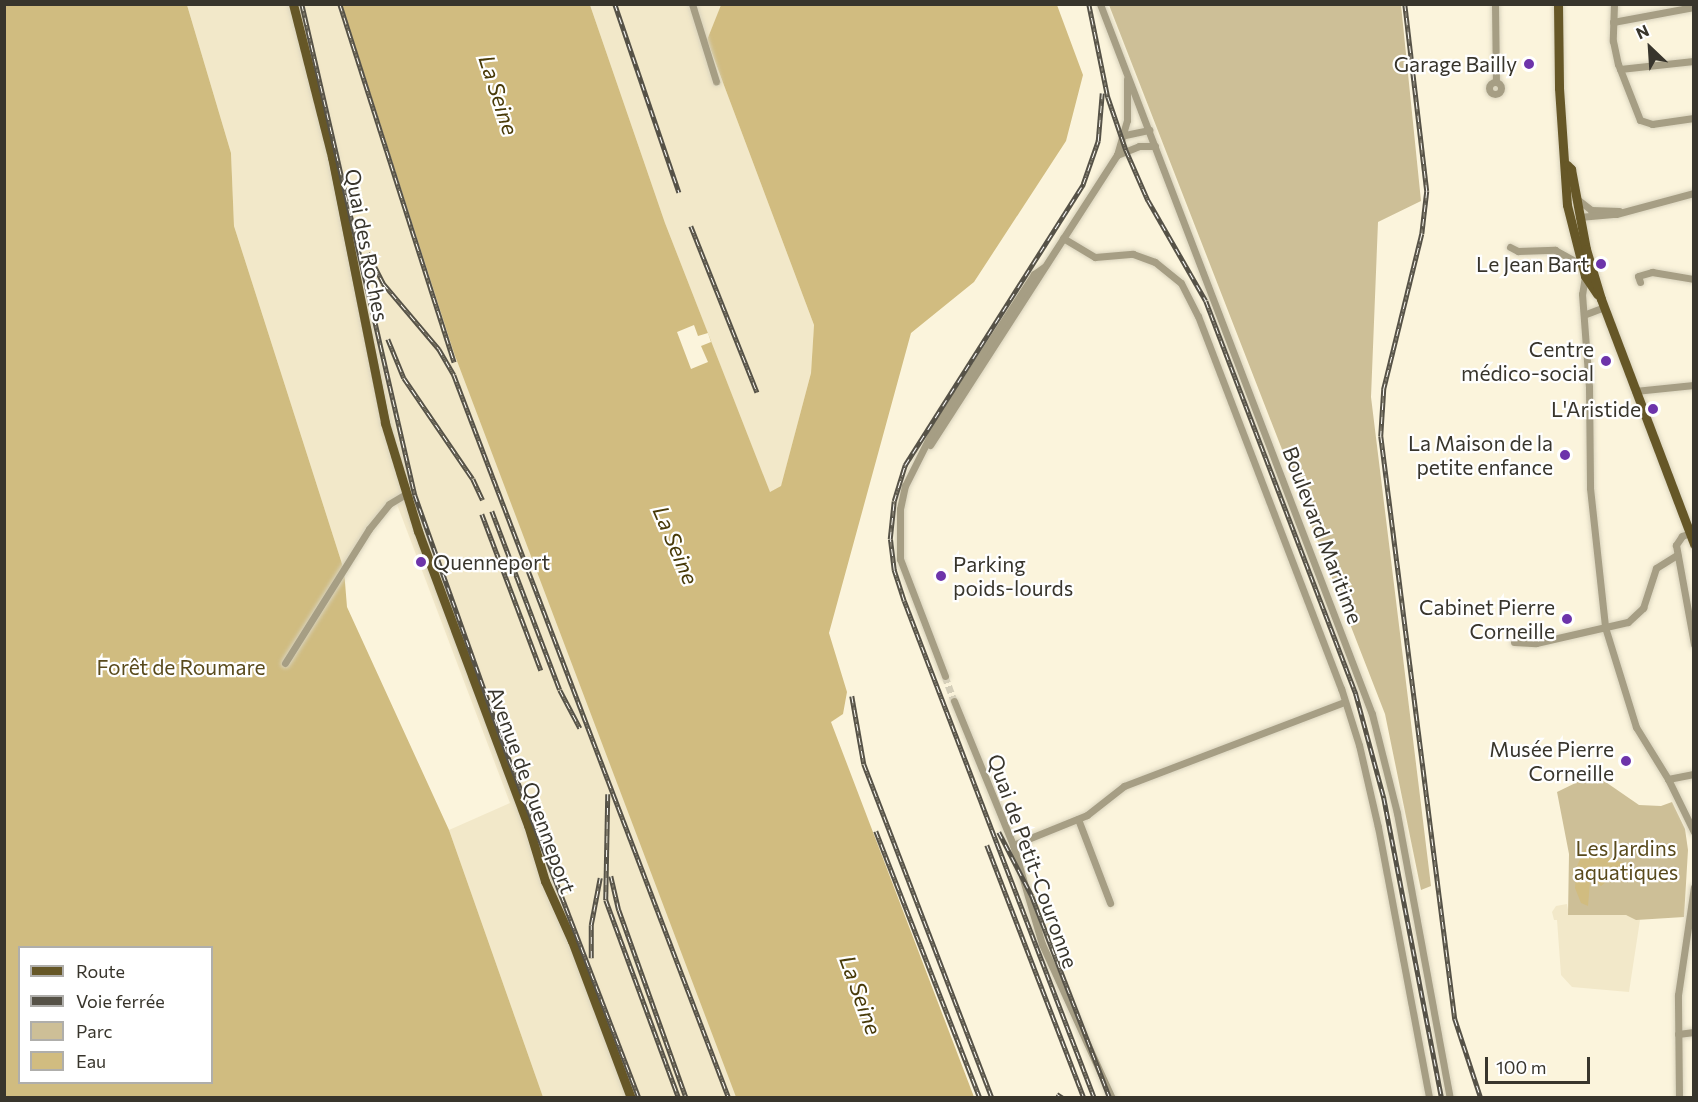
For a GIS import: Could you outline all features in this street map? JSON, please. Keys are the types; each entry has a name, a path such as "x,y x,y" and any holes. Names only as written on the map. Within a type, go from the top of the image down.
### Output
{"main road":[{"name":"Quai des Roches","path":"293,4 332,157 385,423 407,493"},
{"path":"1558,4 1559,88 1567,165 1567,205 1573,229 1694,544"},
{"path":"1567,165 1571,169 1584,237 1582,265 1585,276 1602,303"},
{"name":"Avenue de Quenneport","path":"407,493 436,587 528,825 544,881 572,941 631,1098"}],"street":[{"path":"692,4 716,81"},
{"name":"Boulevard Maritime","path":"1100,4 1372,714 1395,804 1450,1098"},
{"path":"1496,4 1496,81"},
{"path":"1614,4 1613,40 1620,69 1640,120 1652,124 1694,118"},
{"path":"1613,22 1694,6"},
{"path":"1620,69 1694,61"},
{"path":"945,676 900,559 900,509 913,469 979,358 1034,274 1044,267 1117,155 1125,135 1128,76"},
{"path":"1125,135 1149,130"},
{"path":"1117,155 1155,146"},
{"path":"1567,205 1579,217 1597,216 1694,193"},
{"path":"1577,199 1591,210"},
{"path":"1573,229 1579,217 1591,210 1619,211"},
{"path":"1584,237 1588,224 1597,216"},
{"path":"1063,238 1095,257 1132,254 1155,262 1190,296 1344,702 1374,805 1429,1098"},
{"path":"1510,247 1518,251 1549,248 1582,265"},
{"path":"1564,255 1582,249"},
{"path":"1640,282 1638,276 1652,272 1694,279"},
{"path":"1585,276 1582,294 1586,314 1590,488 1605,627 1636,726 1668,779 1694,832"},
{"path":"1586,314 1602,303"},
{"path":"1635,391 1694,385"},
{"path":"285,663 369,529 388,504 407,493"},
{"path":"1691,532 1677,541 1677,555 1694,644"},
{"path":"1514,642 1536,643 1605,627 1637,616 1654,572 1677,555"},
{"name":"Quai de Petit-Couronne","path":"954,701 1013,844 1042,944 1112,1098"},
{"path":"1013,844 1078,819 1124,786 1344,702"},
{"path":"1668,779 1694,774"},
{"path":"1078,819 1110,903"},
{"path":"1679,1098 1678,995 1694,887"},
{"path":"1678,1034 1694,1032"}],"shaded area":[{"path":"187,5 369,5 749,1097 543,1097 449,830 510,803 395,499 344,570 234,226 231,153"},
{"path":"590,5 721,6 707,40 814,325 811,373 781,487 770,493 665,223"},
{"path":"1567,904 1569,915 1626,915 1640,920 1629,992 1572,987 1561,975 1557,920 1554,920 1552,912 1556,906"}],"green space":[{"name":"Forêt de Roumare","path":"5,5 187,5 231,153 234,226 344,570 347,607 449,830 543,1097 5,1098"},
{"path":"1109,5 1401,5 1421,201 1378,222 1371,397 1431,886 1421,890 1385,714"},
{"name":"Les Jardins aquatiques","path":"1594,774 1639,805 1661,806 1672,802 1685,829 1688,850 1684,917 1636,920 1626,915 1568,915 1569,854 1557,792"}],"water":[{"name":"La Seine","path":"342,5 590,5 665,223 770,492 781,486 811,373 814,325 707,40 721,5 1057,5 1083,75 1066,141 974,282 911,333 829,633 847,692 843,714 831,722 974,1097 736,1097 454,353"},
{"path":"1585,849 1631,866 1630,876 1613,876 1601,886 1577,866"},
{"path":"1584,874 1590,881 1588,906 1581,903 1575,888 1576,878"}],"pier":[{"path":"694,325 698,336 708,333 711,342 701,346 708,362 691,369 677,332"}],"tunnel":[{"path":"945,676 954,701"}],"railway":[{"path":"302,4 415,495 511,764 639,1098"},
{"path":"340,4 454,362"},
{"path":"615,4 679,192"},
{"path":"1089,4 1108,97 1126,150 1148,200 1206,301 1356,694 1384,798 1442,1098"},
{"path":"1405,4 1427,191 1422,234 1384,389 1381,436 1455,1019 1481,1098"},
{"path":"1094,1098 904,601 894,570 890,539 894,501 905,465 1083,184 1098,141 1102,93"},
{"path":"691,226 757,392"},
{"path":"368,253 383,283 439,349 454,375 729,1098"},
{"path":"388,339 404,378 473,479 483,500"},
{"path":"492,511 560,690 580,728"},
{"path":"482,514 541,670"},
{"path":"852,696 864,764 992,1098"},
{"path":"608,794 606,900 679,1098"},
{"path":"876,831 980,1098"},
{"path":"999,832 1032,896 1110,1098"},
{"path":"987,845 1084,1098"},
{"path":"611,876 619,910 686,1097"},
{"path":"591,958 591,925 600,878"},
{"path":"1057,1094 1063,1098"}],"place":[{"name":"Garage Bailly","path":"1529,64"},
{"name":"Le Jean Bart","path":"1601,264"},
{"name":"Centre médico-social","path":"1606,361"},
{"name":"L'Aristide","path":"1653,409"},
{"name":"La Maison de la petite enfance","path":"1565,455"},
{"name":"Quenneport","path":"421,562"},
{"name":"Parking poids-lourds","path":"941,576"},
{"name":"Cabinet Pierre Corneille","path":"1567,619"},
{"name":"Musée Pierre Corneille","path":"1626,761"}]}
